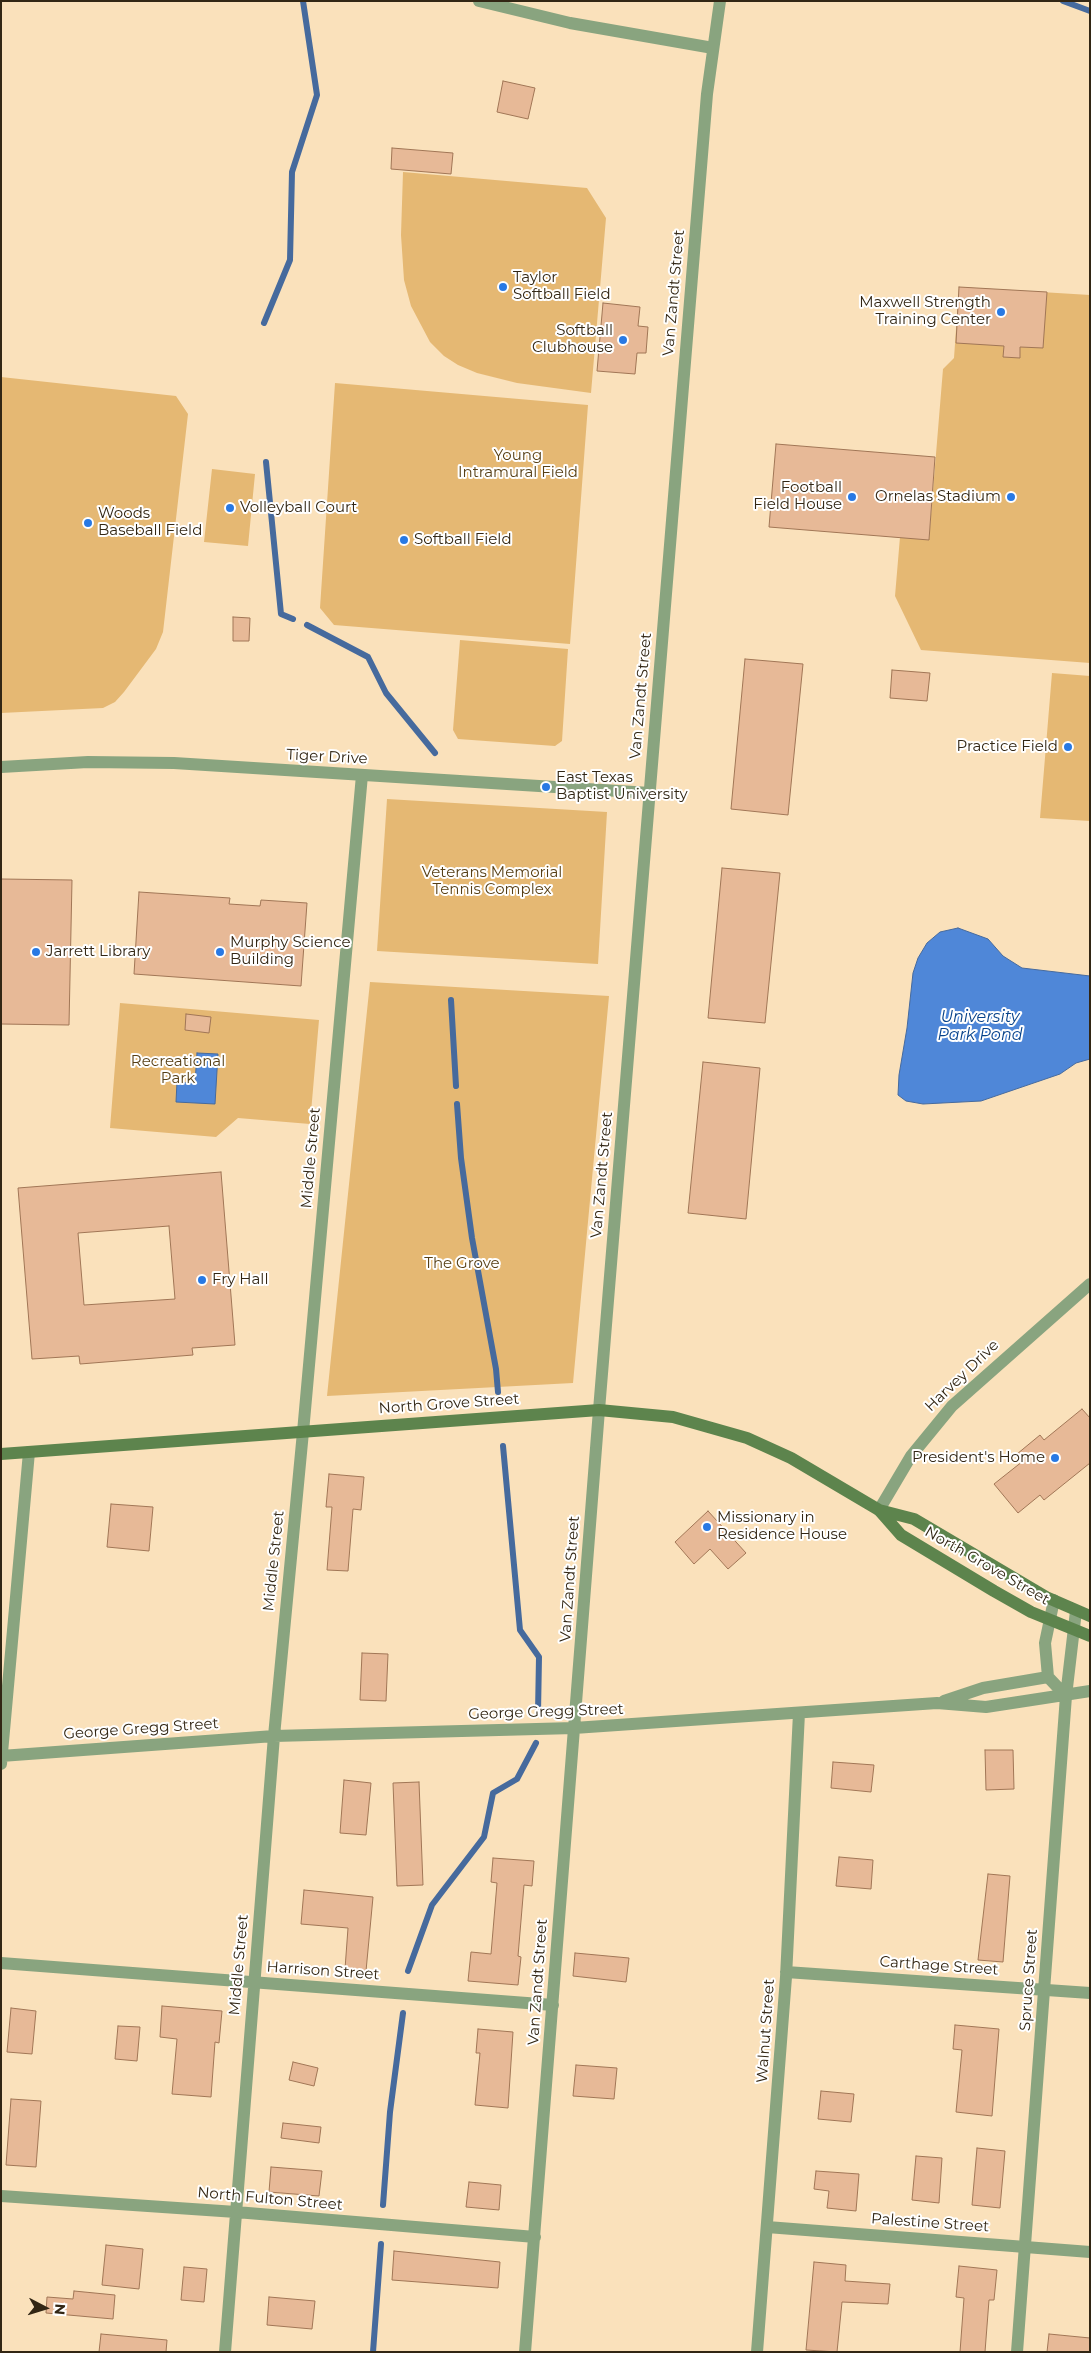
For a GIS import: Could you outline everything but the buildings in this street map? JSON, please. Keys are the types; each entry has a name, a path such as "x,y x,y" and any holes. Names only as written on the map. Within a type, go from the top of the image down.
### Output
{"main road":[{"name":"North Grove Street","path":"1,1454 599,1410 673,1417 747,1438 791,1458 879,1510 914,1519 1054,1600 1090,1616"},
{"name":"North Grove Street","path":"879,1510 901,1535 1016,1604 1048,1620 1090,1636"}],"street":[{"path":"478,1 570,23 713,48"},
{"name":"Van Zandt Street","path":"525,2352 599,1410 707,94 720,1"},
{"name":"Tiger Drive","path":"1,767 88,762 142,762 650,793"},
{"name":"Middle Street","path":"225,2352 274,1736 304,1432 362,775"},
{"name":"Harvey Drive","path":"879,1510 911,1456 952,1406 1090,1284"},
{"path":"2,1758 29,1452"},
{"path":"1054,1600 1048,1620 1045,1643 1048,1677 1066,1696"},
{"name":"Spruce Street","path":"1017,2352 1027,2247 1066,1696 1076,1611"},
{"path":"937,1703 983,1688 1048,1677"},
{"name":"George Gregg Street","path":"2,1758 274,1736 574,1728 937,1703 986,1707 1090,1691"},
{"name":"Walnut Street","path":"757,2352 786,1972 799,1713"},
{"name":"Harrison Street","path":"1,1963 552,2005"},
{"name":"Carthage Street","path":"786,1972 1090,1992"},
{"name":"North Fulton Street","path":"1,2196 236,2212 535,2237"},
{"name":"Palestine Street","path":"767,2227 1090,2252"}],"green space":[{"name":"Taylor Softball Field","path":"403,172 587,188 606,218 591,393 517,383 477,373 458,365 444,356 430,342 411,306 404,280 401,235"},
{"name":"Ornelas Stadium","path":"959,287 1090,295 1090,663 921,650 895,596 900,537 929,539 943,369 954,358"},
{"name":"Woods Baseball Field","path":"1,377 176,396 188,414 163,632 156,649 124,692 115,702 103,708 1,713"},
{"name":"Young Intramural Field","path":"335,383 588,405 570,644 334,625 320,608"},
{"name":"Volleyball Court","path":"212,469 255,474 248,546 204,542"},
{"path":"460,640 568,649 562,741 555,746 458,739 453,730"},
{"name":"Practice Field","path":"1052,673 1090,676 1090,821 1040,818"},
{"name":"Veterans Memorial Tennis Complex","path":"387,799 607,812 598,964 377,951"},
{"name":"The Grove","path":"370,982 609,996 573,1383 327,1396"},
{"name":"Recreational Park","path":"120,1003 319,1020 310,1124 238,1118 216,1137 110,1128"}],"water":[{"name":"University Park Pond","path":"958,928 988,939 1003,956 1022,968 1090,976 1090,1059 1076,1063 1060,1074 981,1101 923,1104 906,1101 898,1095 913,973 918,958 927,943 940,932"},
{"path":"197,1053 218,1054 215,1104 176,1102 177,1082 195,1083"}],"waterway":[{"path":"264,323 290,260 292,172 317,95 303,1"},
{"path":"1063,1 1090,11"},
{"path":"266,462 281,614 293,619"},
{"path":"307,625 368,657 386,693 435,753"},
{"path":"451,1000 456,1086"},
{"path":"457,1104 461,1158 472,1238 496,1369 498,1392"},
{"path":"503,1446 520,1630 539,1657 538,1713"},
{"path":"408,1971 432,1905 484,1837 493,1793 517,1779 536,1743"},
{"path":"383,2205 390,2112 403,2013"},
{"path":"373,2352 381,2244"}],"place":[{"name":"Taylor Softball Field","path":"503,287"},
{"name":"Maxwell Strength Training Center","path":"1001,312"},
{"name":"Softball Clubhouse","path":"623,340"},
{"name":"Football Field House","path":"852,497"},
{"name":"Ornelas Stadium","path":"1011,497"},
{"name":"Volleyball Court","path":"230,508"},
{"name":"Woods Baseball Field","path":"88,523"},
{"name":"Softball Field","path":"404,540"},
{"name":"Practice Field","path":"1068,747"},
{"name":"East Texas Baptist University","path":"546,787"},
{"name":"Jarrett Library","path":"36,952"},
{"name":"Murphy Science Building","path":"220,952"},
{"name":"Fry Hall","path":"202,1280"},
{"name":"President's Home","path":"1055,1458"},
{"name":"Missionary in Residence House","path":"707,1527"}]}
